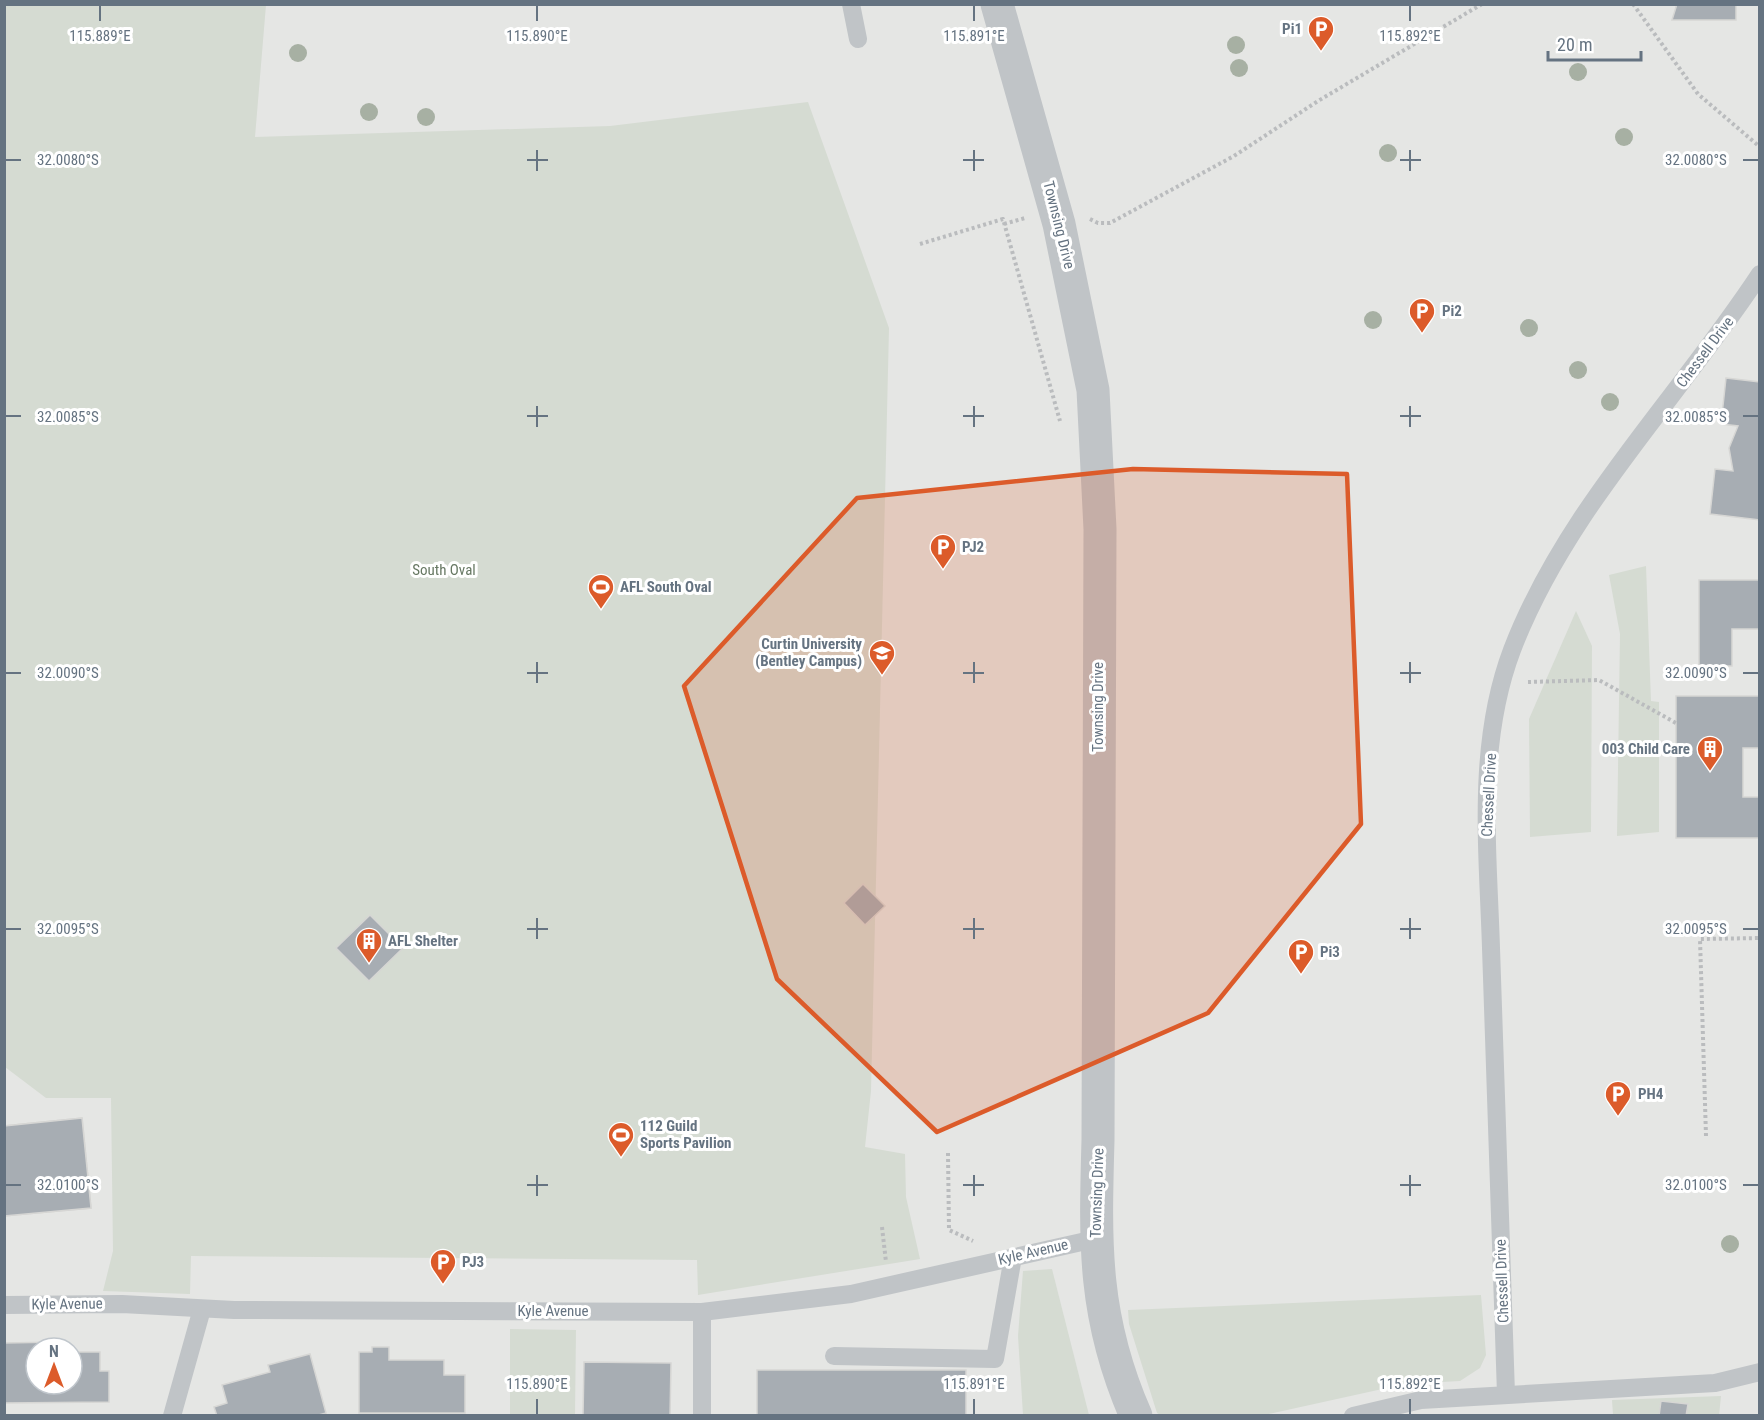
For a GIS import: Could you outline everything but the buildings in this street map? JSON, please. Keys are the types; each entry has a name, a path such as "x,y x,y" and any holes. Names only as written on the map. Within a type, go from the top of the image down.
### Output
{"street":[{"name":"Townsing Drive","path":"998,4 1068,259 1093,390 1100,529 1098,1140 1095,1239 1098,1279 1110,1344 1136,1416"}],"lane":[{"path":"851,4 858,39"},
{"name":"Chessell Drive","path":"1506,1394 1486,850 1493,723 1503,677 1537,595 1562,550 1620,466 1760,274"},
{"name":"Kyle Avenue","path":"4,1305 122,1304 202,1309 702,1312 851,1294 1095,1239"},
{"path":"834,1356 995,1359 1014,1257"},
{"path":"172,1416 202,1309"},
{"path":"702,1312 702,1416"},
{"path":"1353,1416 1421,1400 1715,1383 1760,1372"}],"path":[{"path":"1088,218 1098,223 1110,223 1234,156 1318,101 1482,4"},
{"path":"1633,4 1698,94 1760,147"},
{"path":"1004,224 1026,217"},
{"path":"921,244 1003,219 1060,422"},
{"path":"1529,672 1524,682 1599,680 1676,723"},
{"path":"1706,1136 1700,939 1760,938"},
{"path":"948,1153 949,1230 980,1244"}],"highlighted area":[{"path":"1133,469 1347,474 1361,824 1208,1013 937,1132 777,979 684,686 857,498"}],"shaded area":[{"name":"Curtin University (Bentley Campus)","path":"5,5 1759,5 1759,1415 5,1416"}],"green space":[{"name":"South Oval","path":"4,5 266,5 255,137 610,126 808,102 889,328 871,1091 865,1147 905,1154 906,1197 920,1259 698,1295 697,1260 191,1256 190,1294 103,1291 113,1251 111,1098 46,1098 5,1067"},
{"path":"1646,566 1651,701 1659,702 1659,832 1617,836 1620,634 1609,575"},
{"path":"1576,611 1592,646 1591,832 1530,837 1529,719"},
{"path":"1052,1269 1089,1415 1023,1415 1018,1336 1023,1271"},
{"path":"1481,1295 1486,1355 1480,1368 1460,1381 1405,1384 1264,1415 1162,1416 1157,1413 1129,1324 1128,1310"},
{"path":"510,1329 576,1330 575,1415 510,1415"},
{"path":"1721,1396 1719,1416 1613,1415 1612,1400"}],"place":[{"name":"Pi1","path":"1321,52"},
{"name":"Pi2","path":"1422,334"},
{"name":"PJ2","path":"943,570"},
{"name":"AFL South Oval","path":"601,610"},
{"name":"Curtin University (Bentley Campus)","path":"882,676"},
{"name":"003 Child Care","path":"1710,772"},
{"name":"AFL Shelter","path":"369,964"},
{"name":"Pi3","path":"1301,975"},
{"name":"PH4","path":"1618,1117"},
{"name":"112 Guild Sports Pavilion","path":"621,1158"},
{"name":"PJ3","path":"443,1285"}]}
